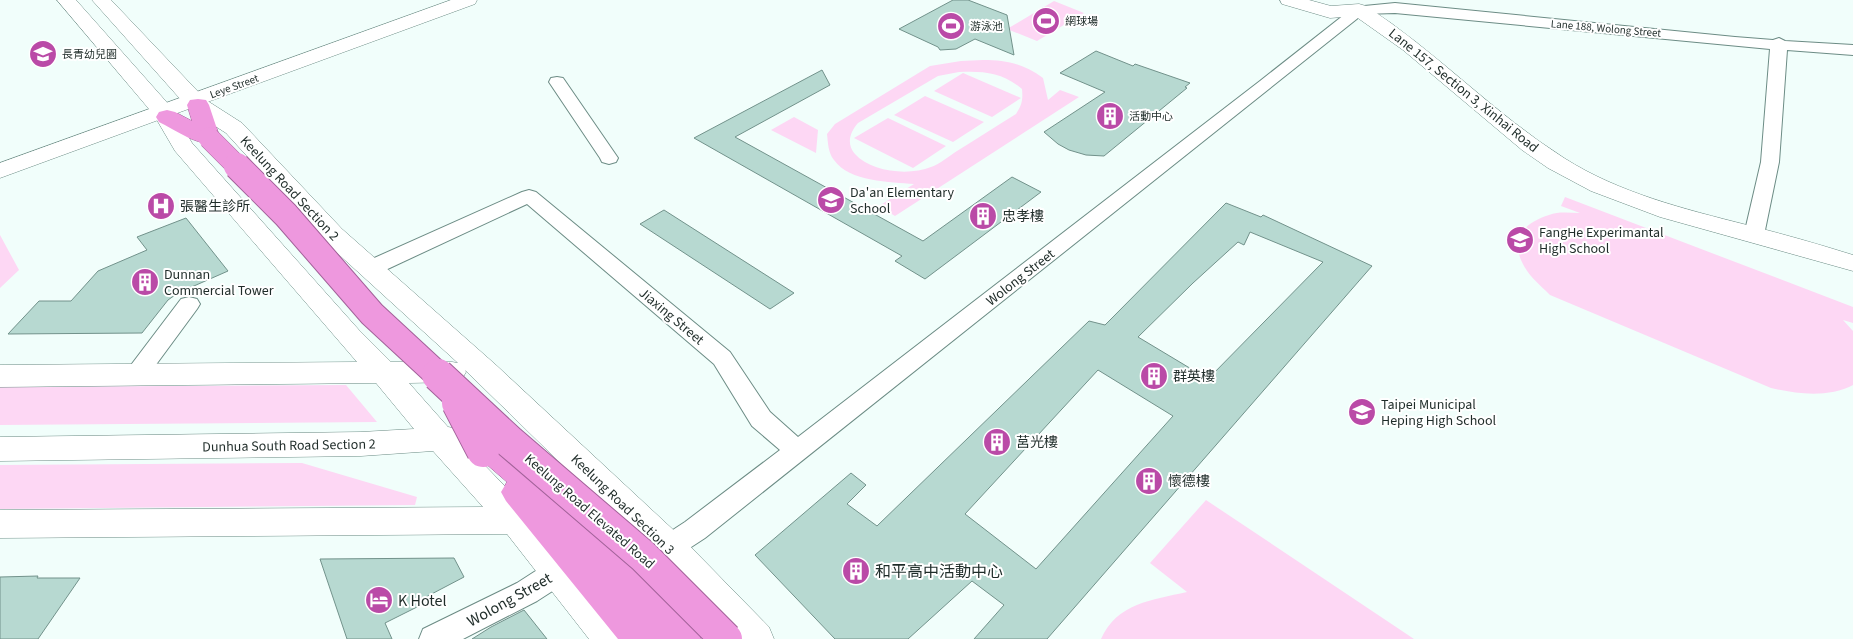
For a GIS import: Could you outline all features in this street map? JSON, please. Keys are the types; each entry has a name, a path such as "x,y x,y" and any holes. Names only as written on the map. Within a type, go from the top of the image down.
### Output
{"highway":[{"name":"Keelung Road Elevated Road","path":"197,102 209,138"},
{"name":"Keelung Road Elevated Road","path":"165,115 209,138 286,215 372,314 450,388 643,556 726,639"},
{"name":"Keelung Road Elevated Road","path":"450,388 482,451 641,639"},
{"path":"474,436 557,509 683,639"}],"main road":[{"path":"66,0 165,115 183,146 349,337 384,373 440,438 516,520 611,639"},
{"name":"Keelung Road Section 2","path":"101,0 197,102 234,128 333,235 486,372"},
{"name":"Leye Street","path":"0,171 165,115 468,0"},
{"path":"1289,0 1330,12 1361,5"},
{"name":"Lane 157, Section 3, Xinhai Road","path":"1361,5 1515,135 1558,164 1603,187 1673,213 1853,263"},
{"path":"0,376 486,372"},
{"name":"Keelung Road Section 3","path":"486,372 669,547 756,639"},
{"name":"Dunhua South Road Section 2","path":"0,449 361,444 474,436 520,437 574,456"},
{"path":"0,524 516,520"}],"street":[{"name":"Lane 188, Wolong Street","path":"1361,5 1735,42 1779,43 1853,50"},
{"name":"Wolong Street","path":"669,547 695,530 798,451 1258,91 1361,5"},
{"path":"1754,235 1770,162 1779,43"},
{"path":"557,82 609,158"},
{"name":"Jiaxing Street","path":"371,268 529,196 722,358 761,419 798,451"},
{"path":"136,375 189,304"},
{"name":"Wolong Street","path":"434,639 527,592 558,572"}],"shaded area":[{"name":"網球場","path":"1054,1 1084,13 1037,41 1007,29"},
{"path":"992,60 1015,64 1029,69 1043,78 1048,100 1060,90 1079,97 895,216 879,206 914,184 871,180 850,173 832,157 827,134 835,124 930,66 961,61","holes":["984,72 1000,76 1015,83 1022,89 1022,102 1016,114 938,164 922,170 902,172 880,168 862,160 852,150 850,138 858,123 938,76"]},
{"path":"963,73 1021,98 992,117 934,91"},
{"path":"925,96 984,122 953,142 894,115"},
{"path":"794,117 818,130 816,153 771,130"},
{"path":"888,118 946,146 913,168 854,138"},
{"path":"1565,197 1853,307 1853,323 1843,320 1853,331 1853,385 1834,392 1812,394 1771,388 1550,295 1526,270 1520,257 1518,241 1526,228 1540,218 1557,213 1580,213 1561,206"},
{"path":"0,235 19,270 0,288"},
{"path":"346,385 377,422 0,425 0,387"},
{"path":"302,463 417,497 415,505 0,509 0,465"},
{"path":"1206,500 1414,639 1101,639 1108,627 1126,610 1149,601 1187,592 1150,563"}],"building":[{"name":"游泳池","path":"953,0 968,0 1007,15 1014,55 975,39 956,49 940,50 938,47 899,29"},
{"name":"活動中心","path":"1096,51 1133,66 1135,64 1190,83 1185,87 1187,88 1104,156 1086,155 1069,150 1058,144 1044,132 1105,92 1060,73"},
{"path":"822,70 830,85 735,137 923,241 1012,177 1041,192 925,279 895,261 902,256 694,138"},
{"path":"1226,203 1261,217 1263,215 1372,266 1047,639 974,639 1004,605 972,581 908,639 835,639 755,555 851,473 866,485 847,504 877,526 1089,321 1105,325","holes":["1250,232 1323,262 1208,379 1138,337 1238,242 1244,245","1098,370 1173,416 1036,569 965,514"]},
{"path":"664,210 794,293 770,309 640,224"},
{"name":"Dunnan Commercial Tower","path":"186,218 228,271 178,293 168,300 142,333 8,334 39,301 71,301 98,271 147,250 137,237"},
{"name":"K Hotel","path":"454,558 464,577 424,598 425,603 385,623 392,639 347,639 320,559"},
{"path":"38,576 37,578 80,578 38,639 0,639 0,577"},
{"path":"524,610 547,639 472,639 491,627"}],"place":[{"name":"網球場","path":"1046,21"},
{"name":"游泳池","path":"951,26"},
{"name":"長青幼兒園","path":"43,54"},
{"name":"活動中心","path":"1110,116"},
{"name":"Da'an Elementary School","path":"831,200"},
{"name":"張醫生診所","path":"161,206"},
{"name":"忠孝樓","path":"983,216"},
{"name":"FangHe Experimantal High School","path":"1520,240"},
{"name":"Dunnan Commercial Tower","path":"145,282"},
{"name":"群英樓","path":"1154,376"},
{"name":"Taipei Municipal Heping High School","path":"1362,412"},
{"name":"莒光樓","path":"997,442"},
{"name":"懷德樓","path":"1149,481"},
{"name":"和平高中活動中心","path":"856,571"},
{"name":"K Hotel","path":"379,600"}]}
